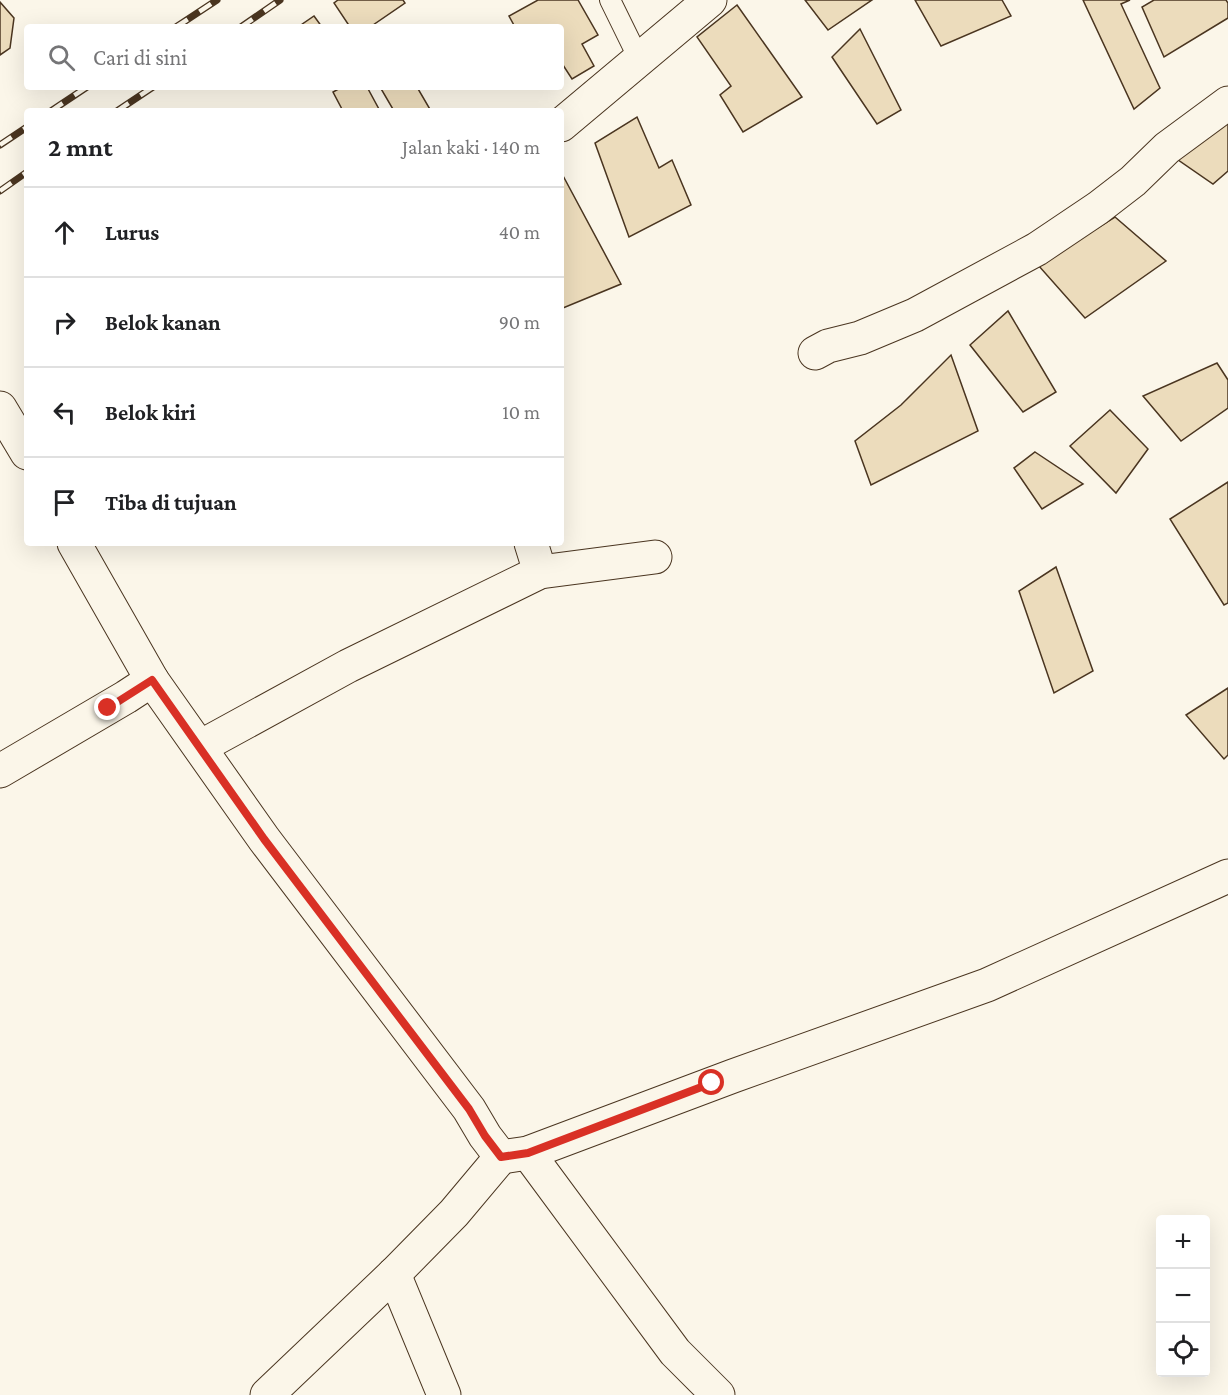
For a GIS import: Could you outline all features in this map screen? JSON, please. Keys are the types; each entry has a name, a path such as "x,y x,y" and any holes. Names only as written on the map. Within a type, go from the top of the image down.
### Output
{"street":[{"path":"564,122 710,0"},
{"path":"815,353 828,346 860,338 915,315 1037,249 1098,208 1133,181 1167,148 1228,103"},
{"path":"0,408 24,448"},
{"path":"76,546 152,680 264,839 469,1109 485,1136 514,1155 675,1352 718,1395"},
{"path":"200,747 348,666 535,558 655,557"},
{"path":"0,771 152,680"},
{"path":"267,1395 514,1155 987,985 1228,876"},
{"path":"394,1274 444,1395"}],"lane":[{"path":"610,0 639,59"}],"building":[{"path":"338,0 403,0 405,3 374,24 348,24 334,3"},
{"path":"538,0 578,0 598,35 582,44 594,66 572,79 564,67 564,24 513,24 509,16"},
{"path":"805,0 872,0 828,30"},
{"path":"915,0 1002,0 1011,16 941,46"},
{"path":"1083,0 1130,0 1121,4 1160,88 1134,109"},
{"path":"1154,0 1226,0 1228,18 1164,57 1142,7"},
{"path":"0,2 14,18 10,48 0,55"},
{"path":"737,5 802,97 743,132 720,95 731,86 697,37"},
{"path":"314,16 320,24 302,24"},
{"path":"860,29 901,110 877,124 832,57"},
{"path":"369,90 378,108 341,108 333,92"},
{"path":"382,90 419,90 429,108 392,108"},
{"path":"637,117 659,168 672,160 691,205 629,237 595,143"},
{"path":"1228,117 1228,171 1213,184 1171,155"},
{"path":"564,178 621,284 564,308"},
{"path":"1115,217 1166,261 1085,318 1038,265"},
{"path":"1008,311 1056,392 1023,412 970,345"},
{"path":"951,355 978,431 871,485 855,441 901,405"},
{"path":"1217,363 1228,380 1228,408 1181,441 1143,396"},
{"path":"1110,410 1148,449 1116,493 1070,446"},
{"path":"1035,452 1083,484 1042,509 1014,468"},
{"path":"1228,482 1228,603 1224,605 1170,519"},
{"path":"1056,567 1093,671 1054,693 1019,591"},
{"path":"1228,688 1228,755 1224,759 1186,715"}],"railway":[{"path":"181,24 217,0"},
{"path":"245,24 280,0"},
{"path":"56,108 82,90"},
{"path":"122,108 148,90"},
{"path":"0,145 24,129"},
{"path":"0,191 24,174"}],"route":[{"path":"108,708 152,680 264,839 469,1109 501,1157 528,1153 712,1083"}]}
